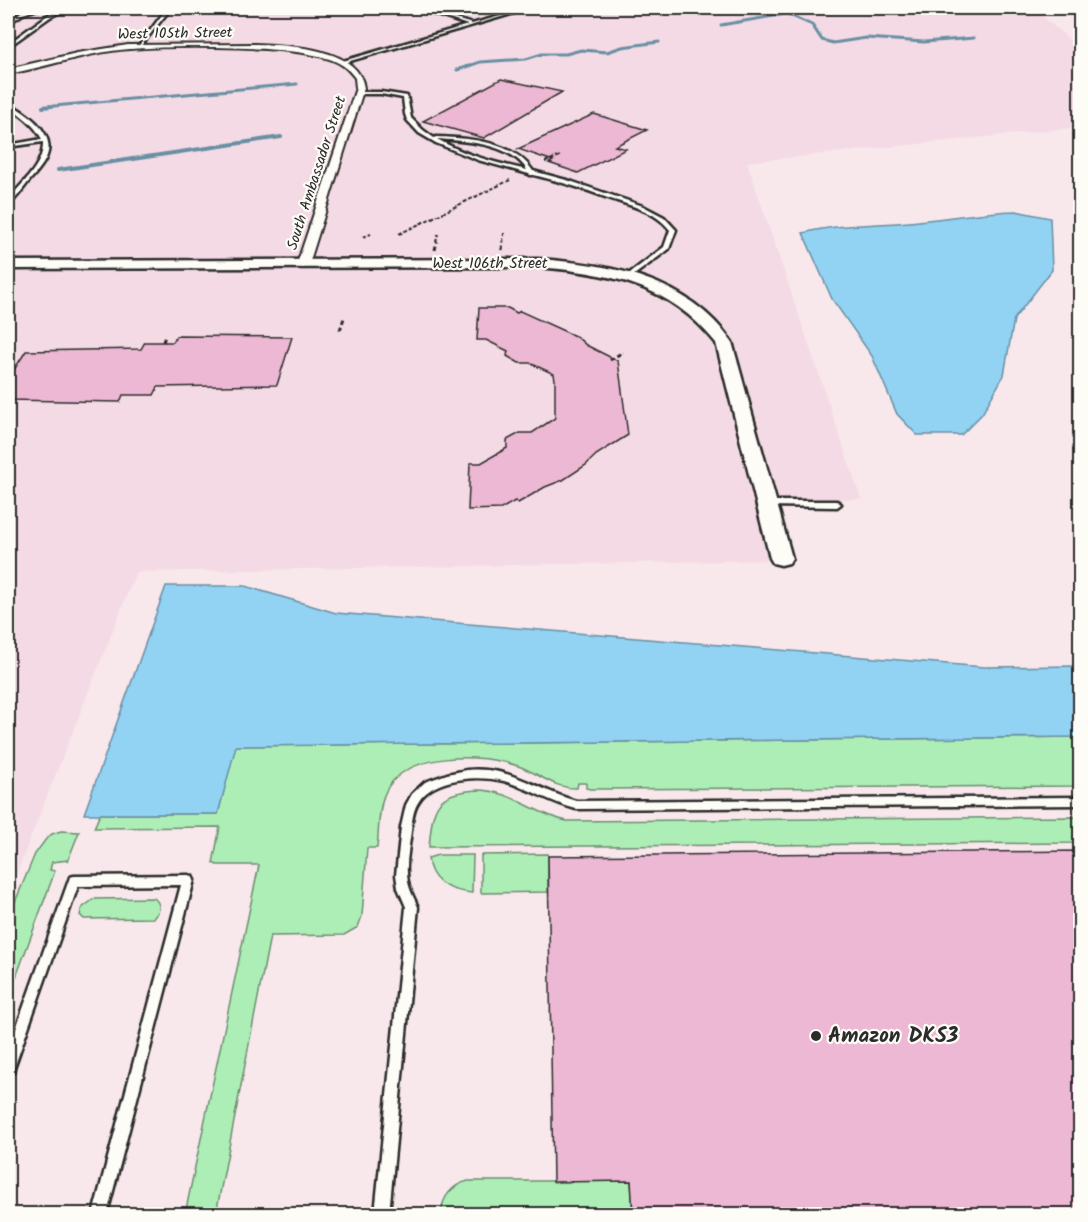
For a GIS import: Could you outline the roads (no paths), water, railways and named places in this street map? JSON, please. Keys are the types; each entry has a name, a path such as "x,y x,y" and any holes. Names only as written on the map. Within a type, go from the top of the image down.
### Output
{"street":[{"name":"West 105th Street","path":"8,72 89,52 139,46 282,47 315,52 344,62"},
{"name":"South Ambassador Street","path":"303,264 359,93 359,77 344,62"},
{"name":"West 106th Street","path":"8,265 538,263 589,267 643,281 681,300 700,313 724,342 781,558"}],"lane":[{"path":"8,23 22,13 39,8"},
{"path":"9,44 49,16 66,8"},
{"path":"139,46 169,8"},
{"path":"417,8 473,25"},
{"path":"344,62 530,8"},
{"path":"22,13 49,16"},
{"path":"359,93 381,93 405,97 406,112 410,120 432,138 466,154 532,174 562,180 638,206 668,221 673,230 667,248 628,277"},
{"path":"8,104 32,119 42,130 46,152 40,164 8,202"},
{"path":"432,138 474,141 498,148 519,156 528,163 532,174"},
{"path":"8,146 45,140"},
{"path":"767,504 837,504"},
{"path":"382,1215 412,907 402,882 407,816 413,799 425,785 446,777 494,774 517,781 555,800 576,804 1080,801"},
{"path":"8,1068 74,881 188,880 100,1215"}],"water":[{"path":"1016,211 1050,218 1052,270 1014,319 1004,375 982,414 961,435 917,435 897,414 872,356 832,299 803,233 842,226"},
{"path":"166,586 245,586 336,613 984,667 1080,666 1080,737 236,746 218,814 84,814"}],"waterway":[{"path":"779,8 780,11 812,25 822,40 833,43 866,38 924,42 974,38"},
{"path":"721,25 785,14"},
{"path":"457,70 480,62 526,59 542,54 566,54 581,50 607,52 622,47 659,42"},
{"path":"51,106 43,107 297,84"},
{"path":"58,170 281,137"}],"place":[{"name":"Amazon DKS3","path":"816,1036"}]}
